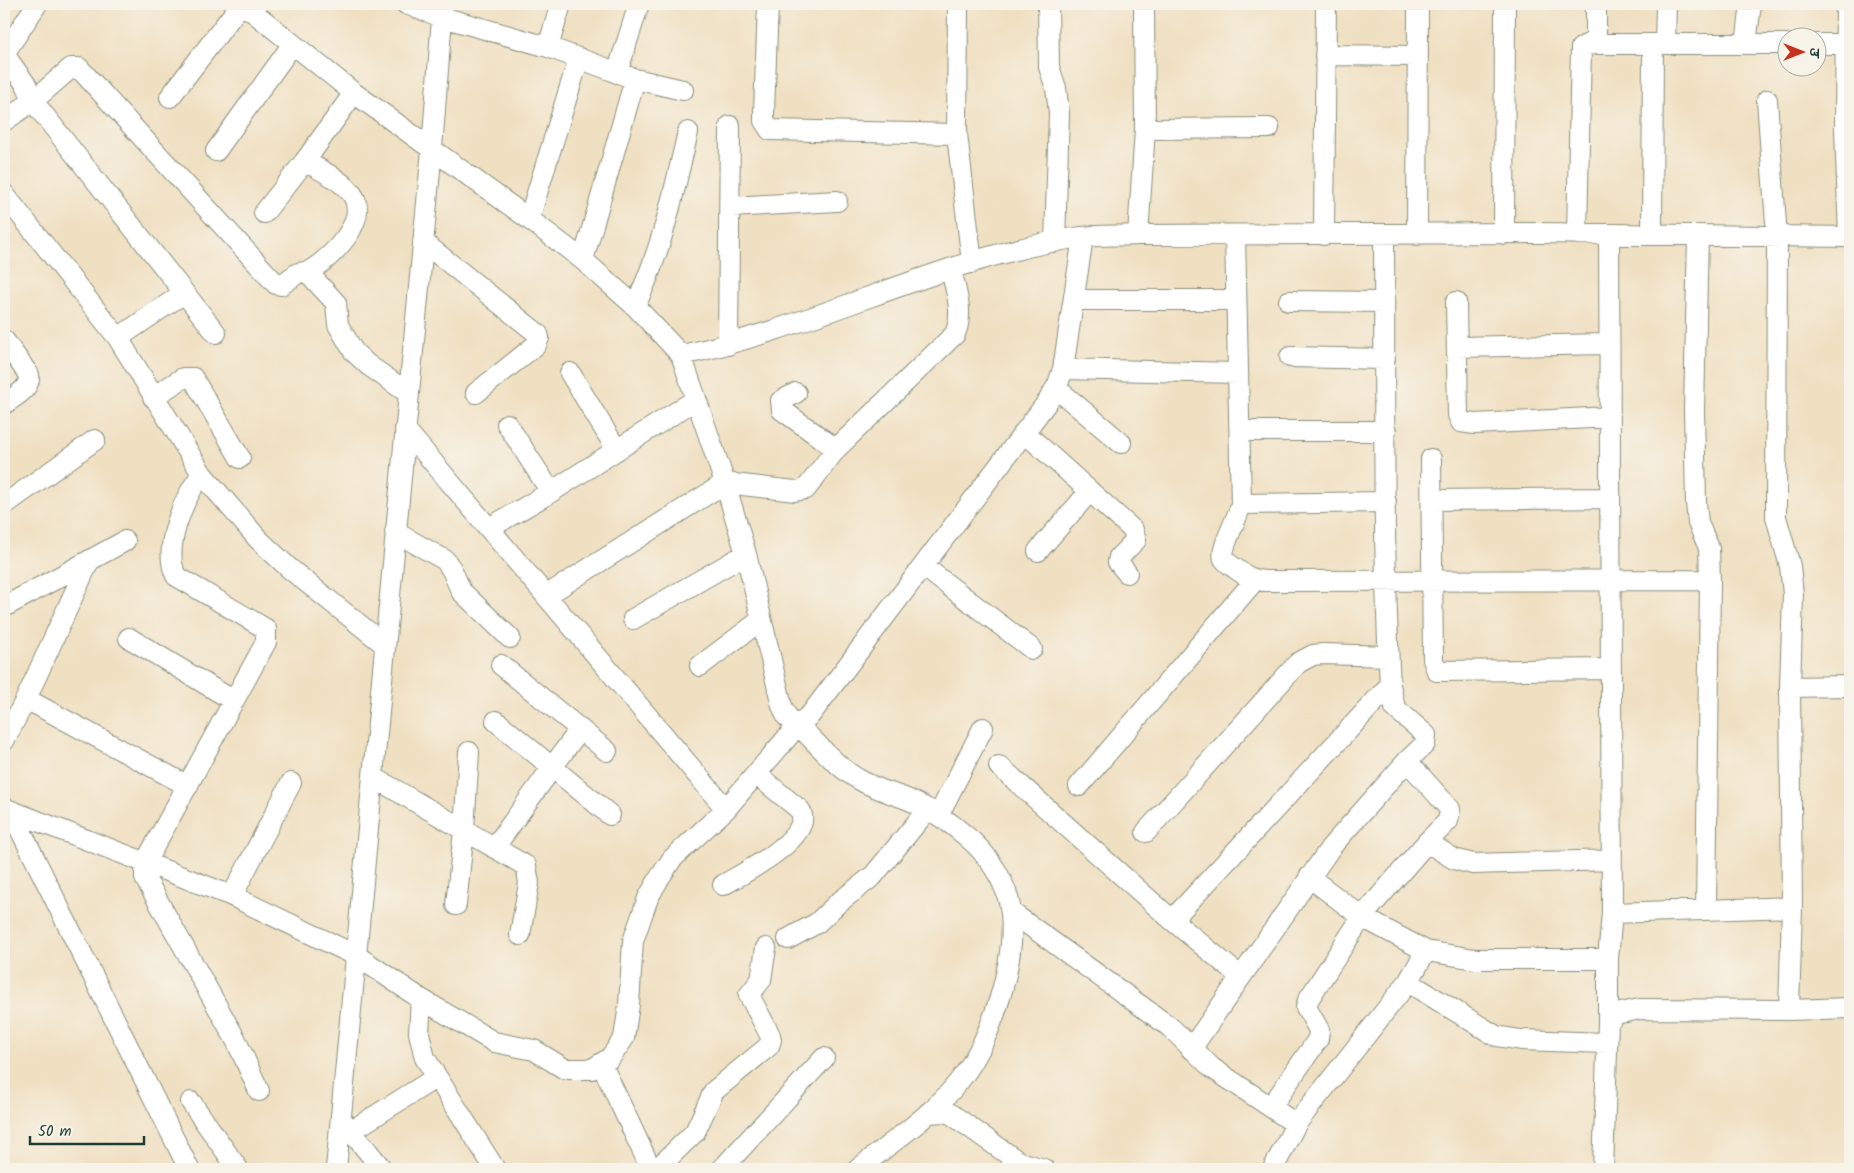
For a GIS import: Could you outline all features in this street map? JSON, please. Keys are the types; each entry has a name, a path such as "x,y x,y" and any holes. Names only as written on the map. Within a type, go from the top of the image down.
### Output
{"street":[{"path":"37,4 4,54 27,86 33,100 216,334"},
{"path":"170,97 242,4 354,93 530,219 583,260 635,306 681,355 725,483 746,554 782,706 787,717 858,780 933,812 967,837 988,859 1003,884 1011,912 1011,938 1007,965 987,1032 960,1081 928,1113 858,1169"},
{"path":"406,4 443,11 626,76 683,90"},
{"path":"548,47 561,4"},
{"path":"583,260 626,76 639,4"},
{"path":"768,4 764,122 770,130 957,134"},
{"path":"958,4 957,134 972,263"},
{"path":"1048,4 1049,67 1056,88 1059,113 1055,242"},
{"path":"1138,235 1145,129 1144,4"},
{"path":"1324,235 1326,4"},
{"path":"1417,235 1418,4"},
{"path":"1504,234 1505,4"},
{"path":"1596,4 1596,44"},
{"path":"1652,234 1659,44 1666,4"},
{"path":"1746,44 1751,4"},
{"path":"681,355 728,345 972,263 1055,242 1083,237 1138,235 1652,234 1850,237 1846,4"},
{"path":"336,1169 346,1124 357,956 404,429 432,149 443,11"},
{"path":"1577,234 1580,53 1586,44 1776,44"},
{"path":"1826,44 1847,44"},
{"path":"216,151 292,45"},
{"path":"1326,55 1418,56"},
{"path":"530,219 579,58"},
{"path":"4,121 33,100 71,68 79,68 276,284 281,285 298,273 310,271 321,264 349,235 353,227 356,201 347,188 305,161"},
{"path":"264,213 305,161 354,93"},
{"path":"1767,100 1777,236 1776,517 1793,580 1790,687 1792,908 1789,1010"},
{"path":"728,345 731,207 730,126"},
{"path":"1145,129 1269,128"},
{"path":"635,306 650,275 664,231 688,132"},
{"path":"4,194 118,338 202,474 264,545 290,569 385,645"},
{"path":"731,207 838,201"},
{"path":"1190,1049 1331,847 1407,761 1425,744 1426,735 1395,708 1390,685 1384,579 1386,431 1384,234"},
{"path":"1603,1169 1608,959 1612,913 1611,581 1608,418 1609,234"},
{"path":"1235,235 1241,504 1239,516 1222,551 1224,558 1248,577 1256,580 1710,580"},
{"path":"1698,235 1694,410 1696,502 1698,523 1709,548 1710,580 1706,909"},
{"path":"8,809 232,896 357,956 421,999 489,1039 505,1045 534,1050 565,1069 592,1069 602,1064 618,1049 624,1038 629,1005 633,942 648,898 672,859 726,809 798,725 811,714 1025,433 1056,388 1063,369 1083,237"},
{"path":"423,242 538,334 539,338 536,345 476,393"},
{"path":"547,595 725,483 800,491 810,486 836,448 955,334 960,318 960,309 951,270"},
{"path":"310,271 313,279 336,303 338,325 354,352 368,365 408,393"},
{"path":"118,338 184,292"},
{"path":"1074,300 1236,300"},
{"path":"1290,301 1384,302"},
{"path":"1456,302 1458,415 1461,422 1475,424 1608,418"},
{"path":"4,340 29,375 30,380 26,388 4,404"},
{"path":"1457,347 1609,344"},
{"path":"1290,357 1385,359"},
{"path":"1063,369 1238,373"},
{"path":"570,373 617,450"},
{"path":"154,397 183,378 193,378 240,458"},
{"path":"1056,388 1121,443"},
{"path":"796,393 781,401 782,410 836,448"},
{"path":"489,528 551,492 695,400"},
{"path":"507,424 551,492"},
{"path":"404,429 547,595 681,758 726,809"},
{"path":"1240,431 1386,431"},
{"path":"1025,433 1136,535 1133,544 1119,557 1118,562 1127,573"},
{"path":"4,505 95,440"},
{"path":"1431,459 1433,660 1437,671 1610,669"},
{"path":"202,474 190,490 180,515 173,544 173,570 176,576 266,629 266,642 145,863 145,878 236,1040 259,1091"},
{"path":"1038,551 1090,491"},
{"path":"1432,500 1610,498"},
{"path":"1241,504 1386,502"},
{"path":"395,532 445,560 452,570 461,591 510,638"},
{"path":"4,607 125,540"},
{"path":"634,619 746,554"},
{"path":"4,741 26,699 88,561"},
{"path":"923,566 1032,649"},
{"path":"1079,786 1256,580"},
{"path":"700,666 761,620"},
{"path":"129,638 234,701"},
{"path":"1146,832 1298,663 1313,655 1323,654 1388,656"},
{"path":"501,665 607,751"},
{"path":"1172,920 1390,685"},
{"path":"1790,687 1850,686"},
{"path":"26,699 188,786"},
{"path":"496,721 610,815"},
{"path":"788,939 817,923 844,898 873,876 933,812 982,728"},
{"path":"494,848 580,729"},
{"path":"456,905 464,830 469,752"},
{"path":"1271,1107 1318,1039 1319,1030 1306,1007 1308,1000 1362,917 1427,842 1448,822 1450,809 1407,761"},
{"path":"999,766 1172,920 1241,977"},
{"path":"723,886 779,851 802,824 803,814 800,810 756,774"},
{"path":"373,777 521,862 528,870 530,883 520,935"},
{"path":"232,896 292,783"},
{"path":"8,809 189,1169"},
{"path":"1427,842 1454,859 1473,864 1611,860"},
{"path":"1309,877 1362,917 1426,951 1475,959 1608,959"},
{"path":"1612,913 1792,908"},
{"path":"1011,912 1170,1028 1212,1068 1296,1124"},
{"path":"602,1064 651,1168 695,1132 714,1091 770,1046 772,1040 770,1035 749,995 761,980 766,948"},
{"path":"1272,1169 1296,1124 1408,982 1426,951"},
{"path":"1408,982 1496,1036 1521,1040 1606,1043"},
{"path":"421,999 419,1033 426,1058 495,1169"},
{"path":"1608,1022 1616,1014 1640,1009 1789,1010 1850,1008"},
{"path":"722,1169 824,1058"},
{"path":"346,1124 437,1077"},
{"path":"190,1102 238,1169"},
{"path":"928,1113 943,1112 951,1114 1017,1166 1044,1169"},
{"path":"346,1124 382,1169"}]}
